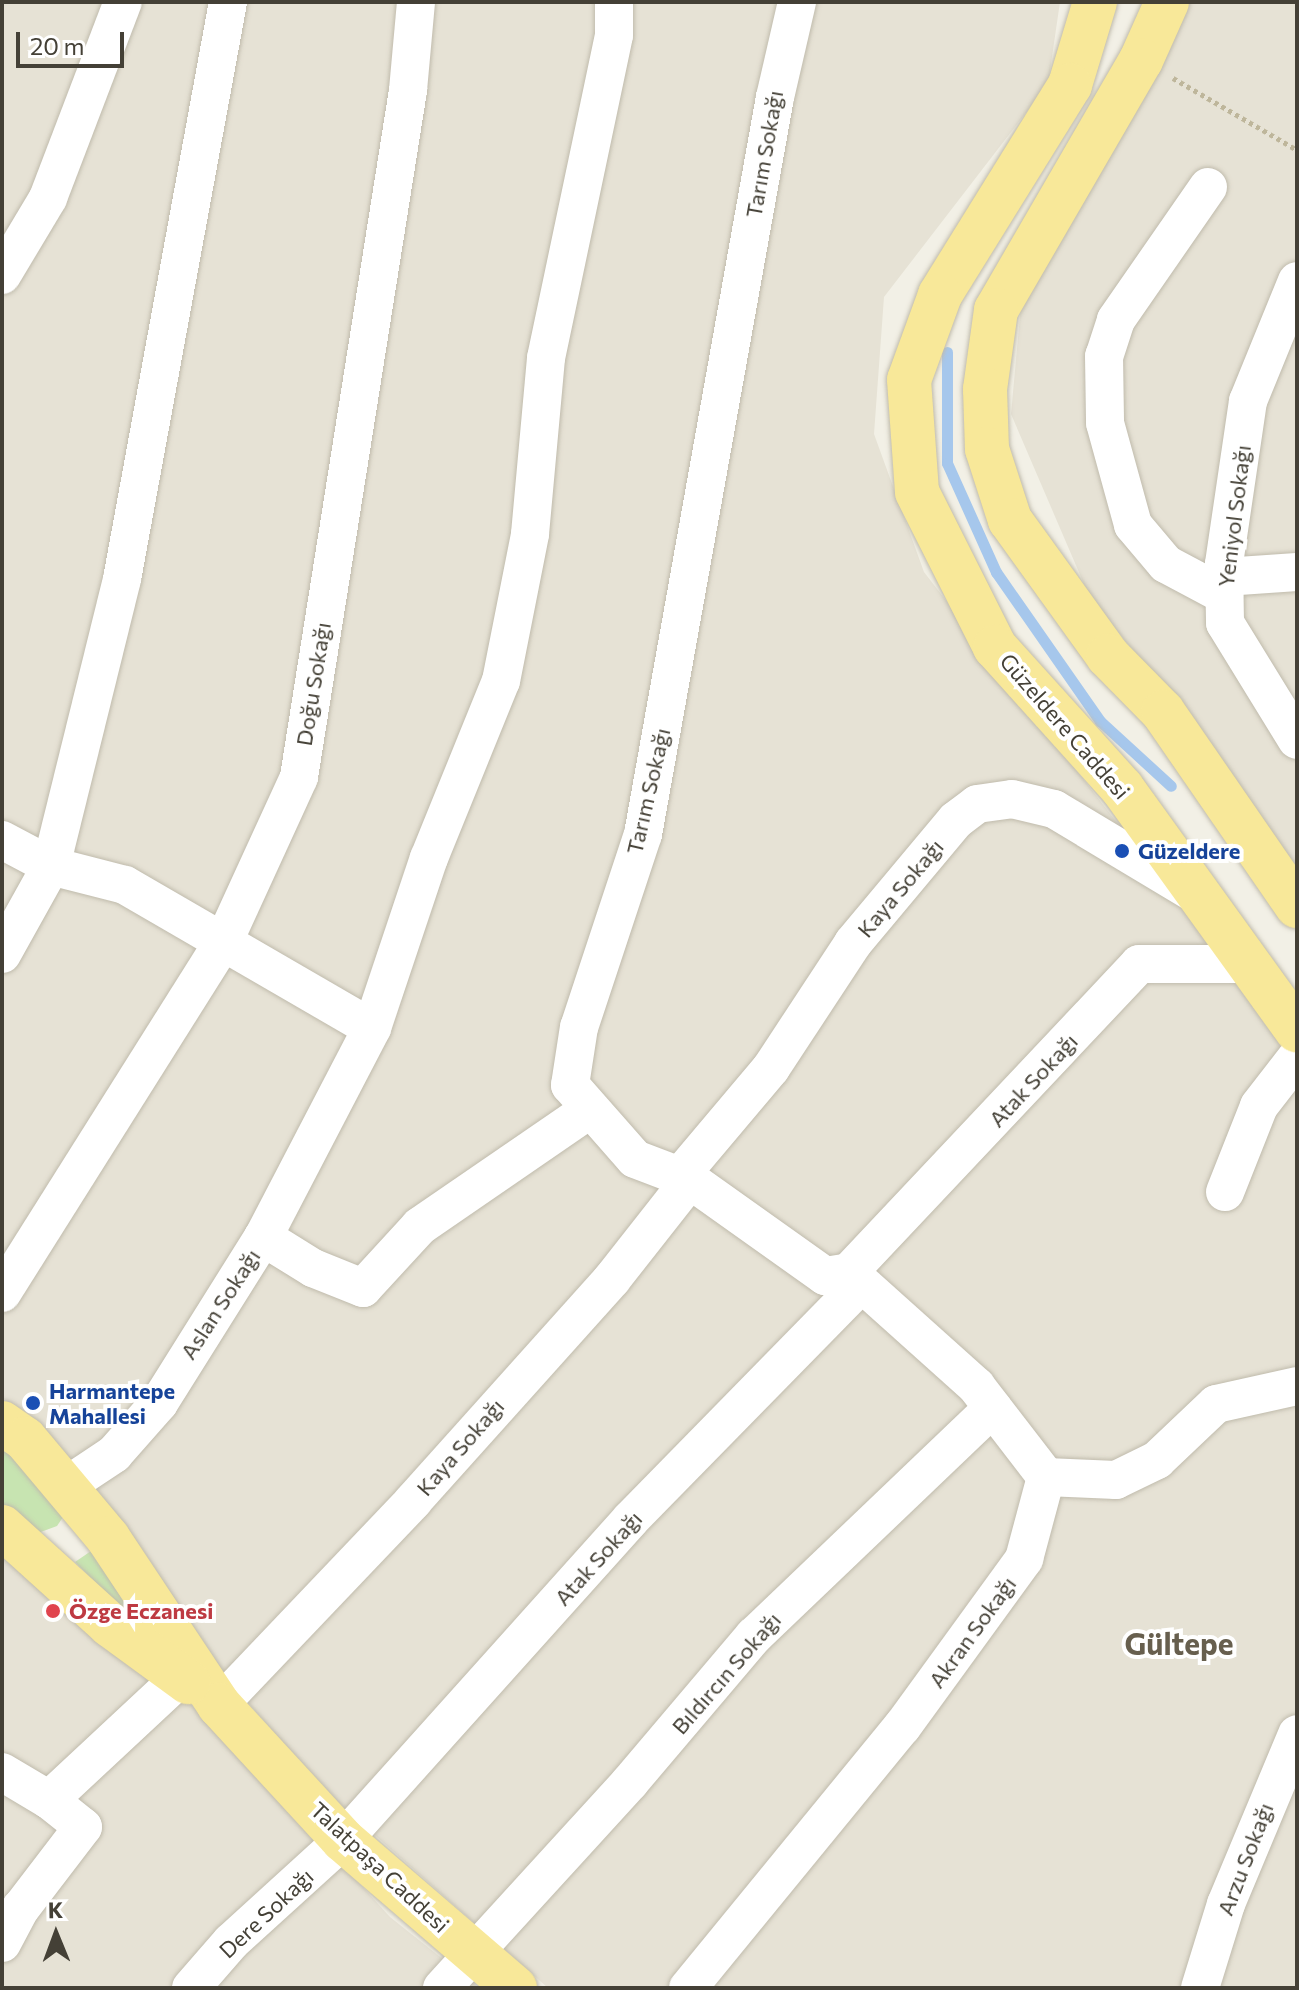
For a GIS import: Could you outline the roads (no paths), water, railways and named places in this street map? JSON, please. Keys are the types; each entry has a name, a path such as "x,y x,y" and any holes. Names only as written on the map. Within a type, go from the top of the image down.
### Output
{"main road":[{"name":"Güzeldere Caddesi","path":"1095,2 1070,85 940,295 909,380 917,492 995,647 1122,788 1297,1031"},
{"path":"1112,2 1143,17 1166,5"},
{"path":"1166,5 1141,60 996,310 985,389 987,449 1010,520 1108,656 1163,712 1297,906"},
{"name":"Talatpaşa Caddesi","path":"7,1424 74,1495 219,1705 343,1840 515,1988"},
{"path":"14,1540 64,1550 81,1530 74,1495"},
{"name":"Talatpaşa Caddesi","path":"14,1540 110,1625 219,1705"}],"street":[{"path":"2,275 48,198 123,2"},
{"path":"2,954 51,866 122,579 228,2"},
{"name":"Doğu Sokağı","path":"2,1293 224,941 299,777 408,90 416,2"},
{"path":"263,1237 372,1028 429,858 501,681 530,534 546,358 614,35 614,2"},
{"name":"Tarım Sokağı","path":"797,2 772,112 643,834 579,1027 570,1085 635,1159 685,1178 797,1260 825,1276 855,1278"},
{"path":"1208,187 1116,320 1104,356 1105,423 1133,525 1166,564 1224,586 1297,572"},
{"name":"Yeniyol Sokağı","path":"1297,281 1248,401 1224,586 1225,623 1297,740"},
{"name":"Kaya Sokağı","path":"219,1705 403,1512 612,1279 685,1178 771,1068 853,943 956,820 977,804 1012,799 1054,809 1200,897"},
{"path":"2,840 51,866 125,885 372,1028"},
{"name":"Atak Sokağı","path":"343,1840 631,1519 855,1278 1139,964 1249,964"},
{"path":"1225,1192 1259,1106 1297,1057"},
{"name":"Aslan Sokağı","path":"74,1495 159,1403 263,1237 313,1268 363,1288 420,1226 590,1109"},
{"path":"855,1278 976,1386 1046,1477 1116,1480 1157,1460 1216,1404 1297,1386"},
{"name":"Bıldırcın Sokağı","path":"442,1988 471,1951 630,1782 754,1636 993,1408"},
{"name":"Akran Sokağı","path":"688,1988 902,1727 1024,1559 1046,1477"},
{"path":"49,1800 181,1677"},
{"name":"Arzu Sokağı","path":"1200,1988 1226,1904 1297,1734"},
{"path":"2,1772 49,1800 83,1827 21,1908 2,1943"},
{"name":"Dere Sokağı","path":"191,1988 231,1942 343,1840"}],"waterway":[{"path":"947,352 947,463 996,572 1100,721 1171,786"}],"place":[{"name":"Güzeldere","path":"1122,851"},
{"name":"Harmantepe Mahallesi","path":"33,1403"},
{"name":"Özge Eczanesi","path":"53,1611"}],"district":[{"name":"Gültepe","path":"1179,1643"}]}
